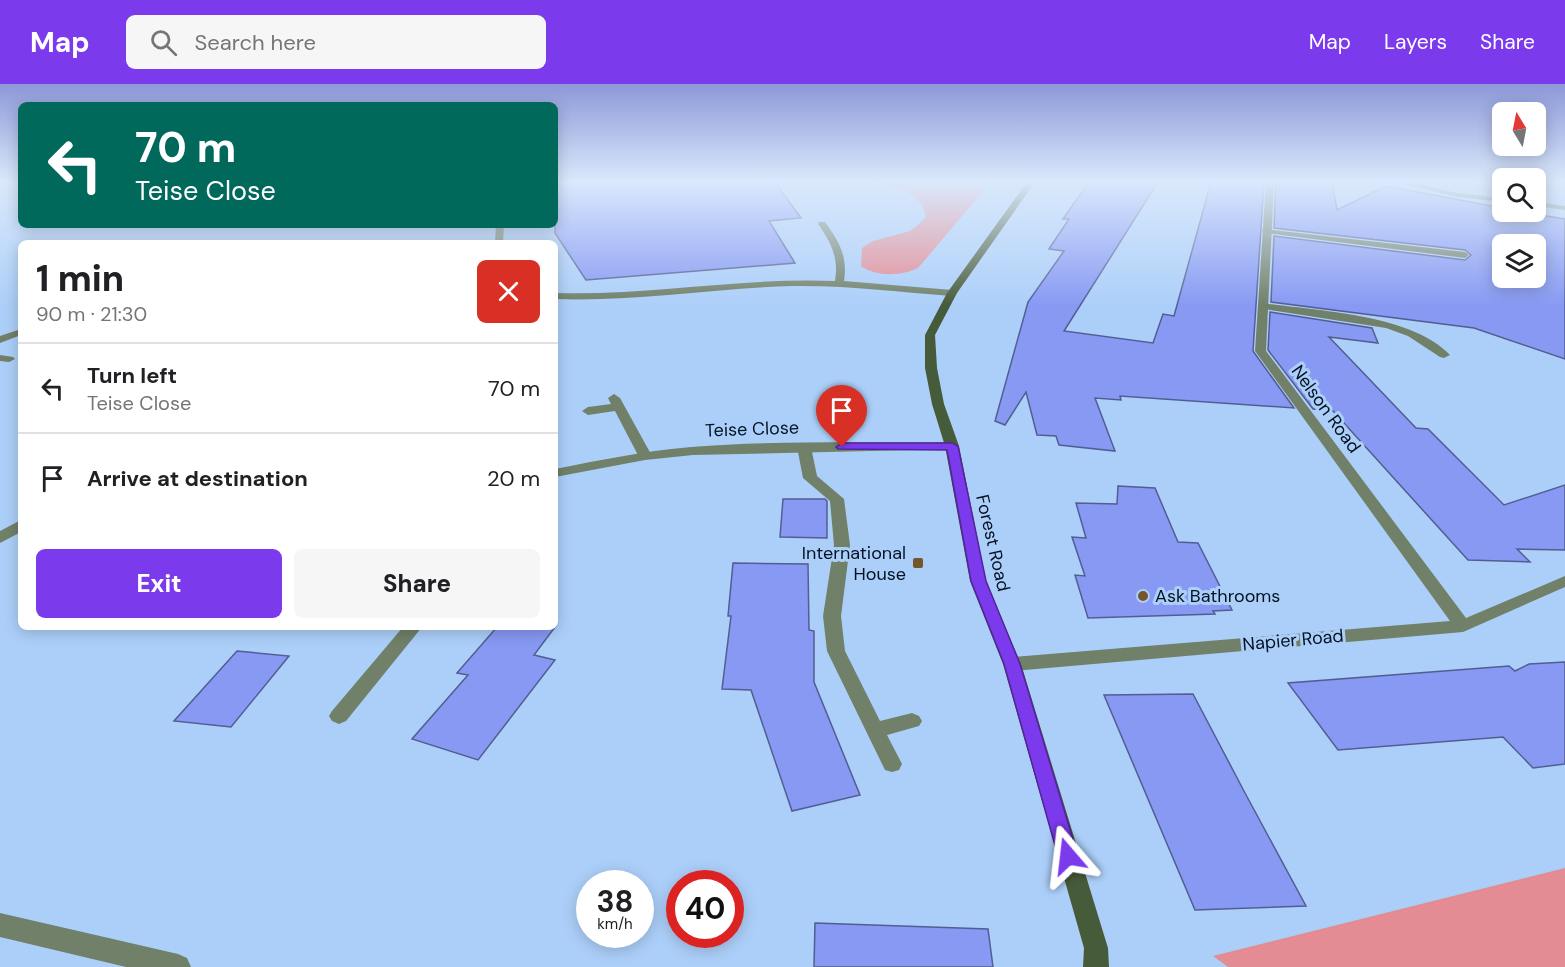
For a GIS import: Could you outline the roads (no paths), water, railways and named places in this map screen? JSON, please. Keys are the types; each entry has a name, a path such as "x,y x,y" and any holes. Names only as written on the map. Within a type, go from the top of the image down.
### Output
{"street":[{"name":"Forest Road","path":"1002,223 952,293 930,335 931,368 938,404 952,446 978,581 1012,664 1096,948 1096,967"},
{"name":"Nelson Road","path":"1267,223 1260,351 1463,626"},
{"path":"822,225 835,241 841,256 843,268 839,283"},
{"path":"1266,231 1465,255"},
{"path":"558,296 586,298 755,285 839,283 952,293"},
{"path":"1262,306 1388,325 1412,334 1444,355"},
{"path":"0,340 18,333"},
{"path":"588,411 616,402 645,456"},
{"name":"Teise Close","path":"558,472 645,456 693,451 804,447 952,446"},
{"path":"804,447 810,478 837,499 842,545 832,616 836,651 892,764"},
{"path":"0,538 18,527"},
{"name":"Napier Road","path":"1012,664 1463,626 1565,581"},
{"path":"339,716 411,630"},
{"path":"874,730 912,721"},
{"path":"0,925 178,967"}],"place":[{"name":"International House","path":"918,563"},
{"name":"Ask Bathrooms","path":"1143,596"}]}
